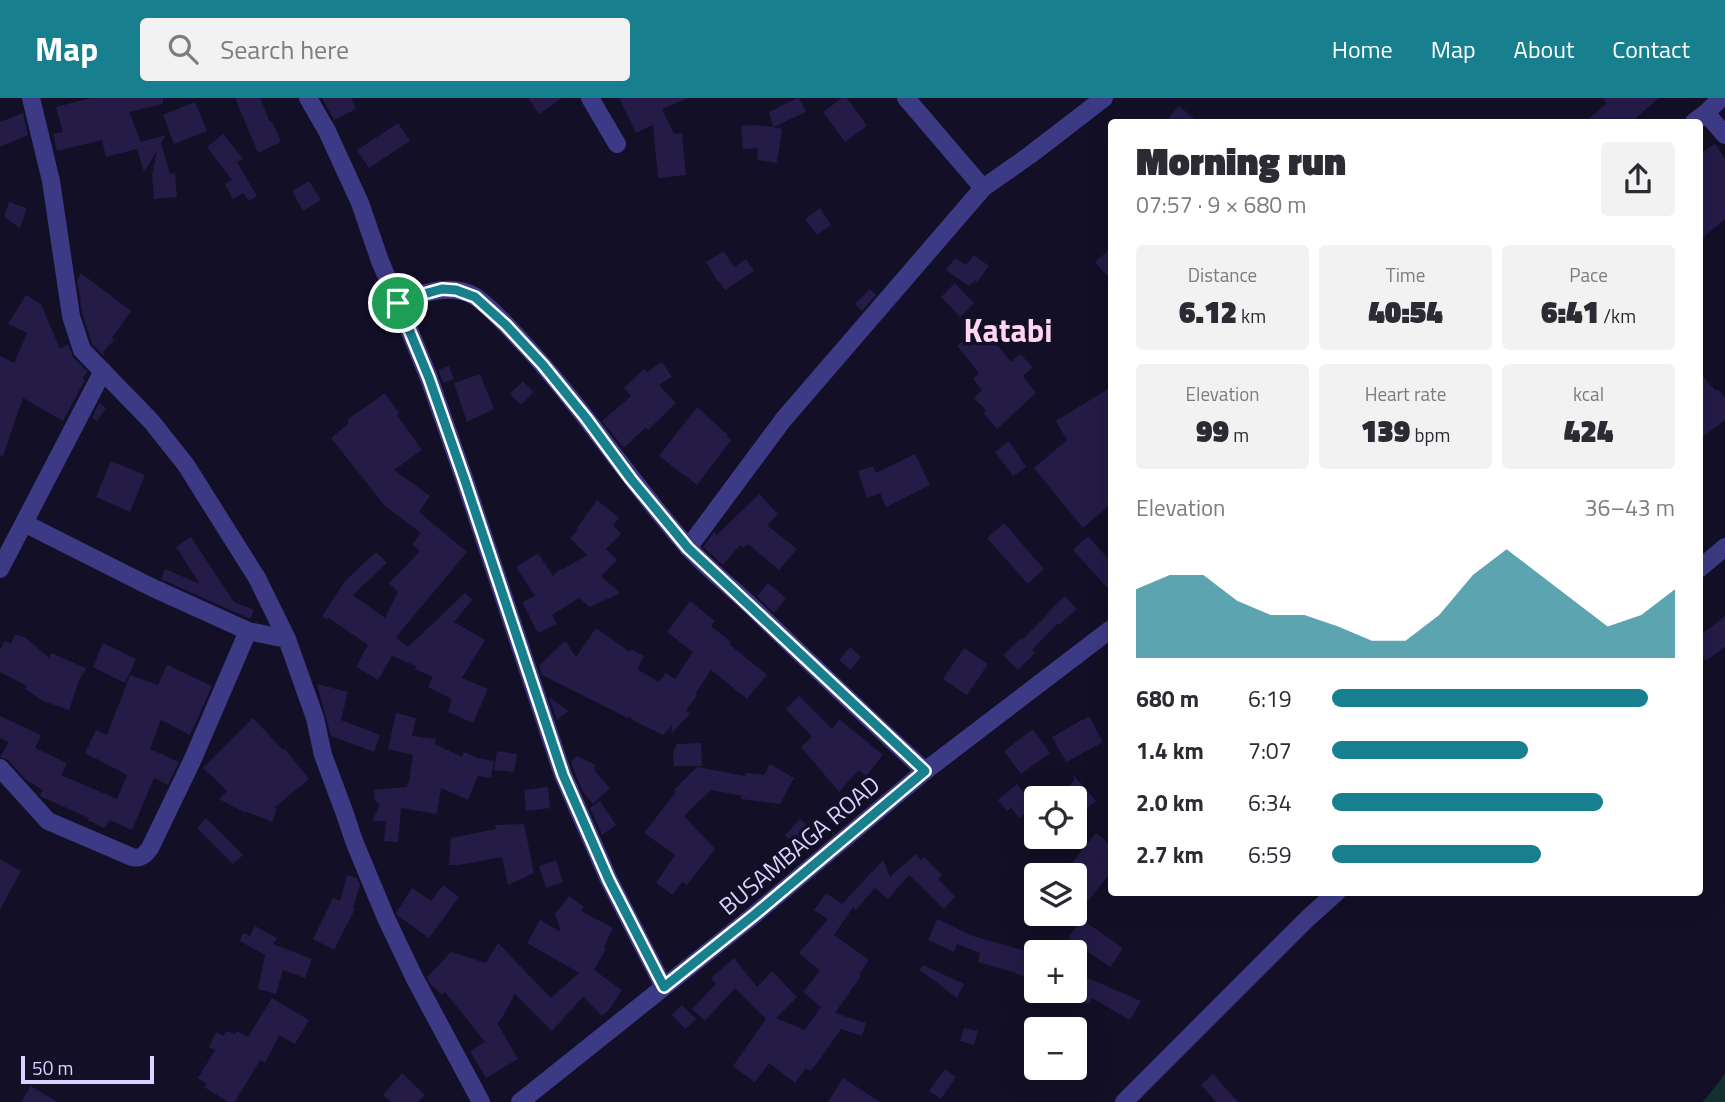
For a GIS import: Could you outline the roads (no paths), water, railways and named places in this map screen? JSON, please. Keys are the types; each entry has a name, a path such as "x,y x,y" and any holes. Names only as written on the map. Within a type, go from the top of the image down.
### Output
{"street":[{"path":"31,98 51,181 71,316 82,350 151,421 186,465 257,578 287,639 315,718 323,755 386,918 415,979 481,1102"},
{"path":"308,98 327,131 355,192 380,261 429,378 563,775 609,880 664,987"},
{"path":"590,98 617,144"},
{"path":"906,98 983,188"},
{"path":"688,548 783,420 983,188 1030,156 1104,98"},
{"path":"1700,118 1721,98"},
{"path":"1703,120 1725,135"},
{"path":"398,303 442,289 456,290 475,297 506,325 543,365 688,548 925,771"},
{"path":"0,569 103,371"},
{"path":"24,523 151,587 248,631 287,639"},
{"path":"1703,566 1725,547"},
{"path":"0,768 48,821 132,857 145,855 192,761 248,631"},
{"name":"BUSAMBAGA ROAD","path":"520,1102 754,915 925,771 1108,631"},
{"path":"1124,1102 1333,896"}],"district":[{"name":"Katabi","path":"1008,330"}]}
